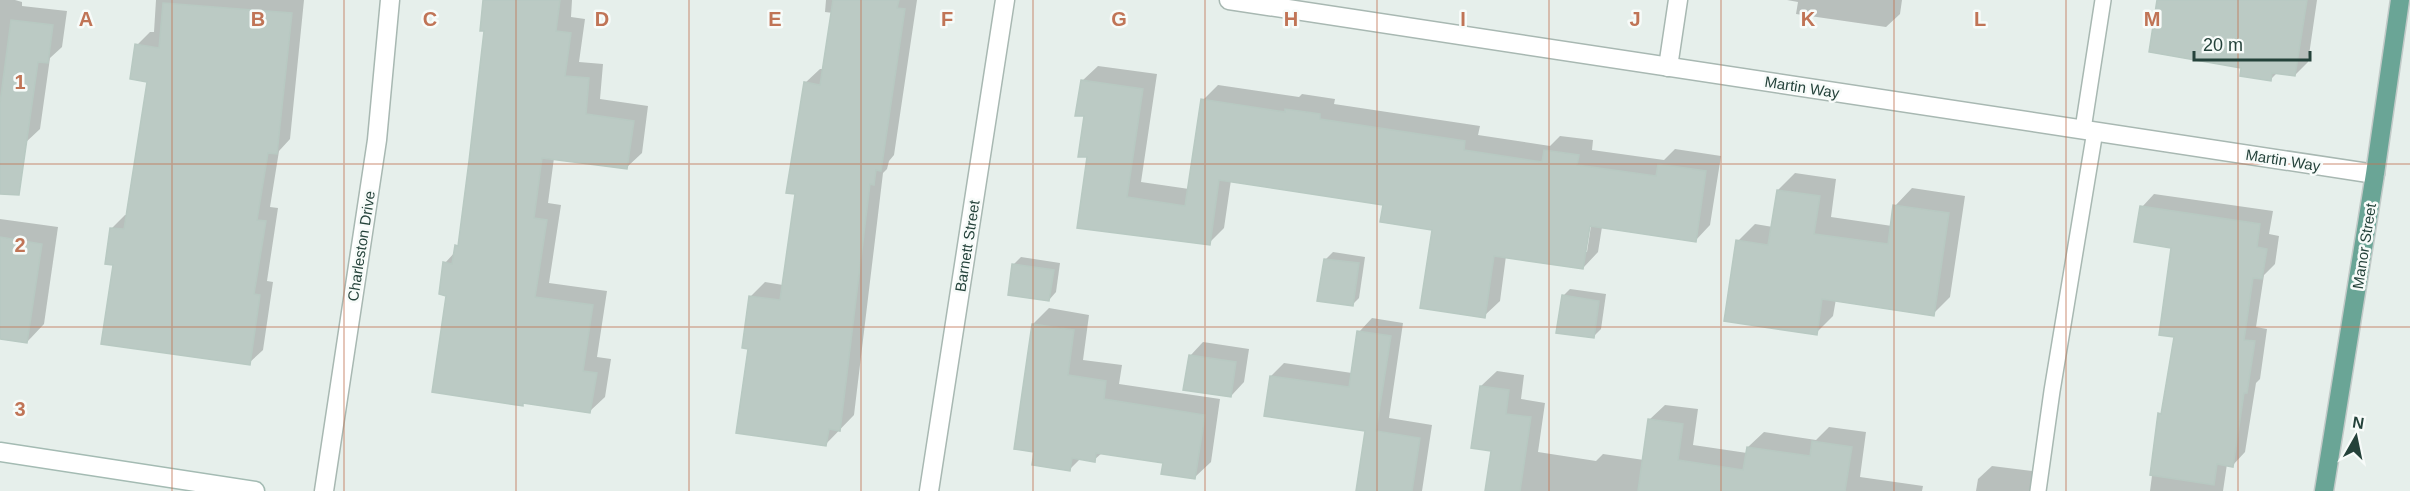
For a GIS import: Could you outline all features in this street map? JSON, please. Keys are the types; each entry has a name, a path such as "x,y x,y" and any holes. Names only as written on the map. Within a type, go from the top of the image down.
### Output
{"main road":[{"name":"Manor Street","path":"2324,491 2375,174 2400,0"}],"street":[{"name":"Charleston Drive","path":"324,491 377,140 390,0"},
{"name":"Barnett Street","path":"929,491 1005,0"},
{"name":"Martin Way","path":"1229,0 2375,174"},
{"path":"1668,67 1678,0"},
{"path":"0,452 255,491"}],"lane":[{"path":"2038,491 2089,130 2103,0"}],"building":[{"path":"483,0 560,0 556,31 571,33 565,76 589,78 586,114 634,121 627,169 542,158 534,218 547,220 535,297 593,305 583,371 597,373 590,413 523,403 523,406 432,392 446,296 439,294 443,262 452,264 455,245 458,246 484,31 480,31"},
{"path":"833,0 899,0 897,8 905,9 881,171 876,170 874,185 870,184 840,431 829,429 826,446 736,433 748,349 742,348 749,296 780,300 795,194 786,193 804,82 820,85"},
{"path":"2157,0 2307,0 2295,76 2272,73 2271,81 2240,76 2241,68 2149,52"},
{"path":"163,3 292,13 277,154 268,153 257,220 266,221 254,294 260,295 250,365 101,344 113,265 105,264 110,228 124,229 147,82 130,79 135,44 159,48"},
{"path":"11,20 53,25 48,63 38,62 19,195 0,194 0,103"},
{"path":"1081,80 1143,89 1127,197 1185,206 1201,99 1285,112 1285,109 1320,114 1320,119 1465,141 1464,150 1542,162 1544,150 1579,155 1577,165 1656,176 1658,164 1706,171 1696,242 1590,226 1583,269 1494,256 1485,318 1420,308 1432,230 1380,222 1383,205 1219,180 1210,245 1077,228 1087,157 1078,157 1084,116 1075,116"},
{"path":"1777,190 1820,196 1814,234 1888,244 1893,205 1949,213 1934,316 1822,299 1817,335 1724,321 1736,240 1768,245"},
{"path":"2140,206 2260,224 2257,247 2267,249 2262,279 2253,278 2244,340 2255,341 2247,393 2244,393 2233,467 2217,464 2214,485 2150,475 2158,413 2161,414 2174,337 2159,335 2171,248 2134,242"},
{"path":"0,237 42,244 27,343 0,339"},
{"path":"1324,259 1359,263 1353,306 1317,301"},
{"path":"1012,264 1054,270 1049,301 1008,295"},
{"path":"1562,295 1599,301 1594,338 1556,333"},
{"path":"1032,324 1074,330 1068,375 1106,381 1104,399 1205,415 1195,479 1161,474 1163,463 1096,453 1095,462 1072,458 1070,471 1032,465 1034,452 1014,449"},
{"path":"1357,331 1391,336 1376,431 1420,438 1412,491 1356,491 1365,431 1264,416 1270,376 1349,387"},
{"path":"1189,355 1236,362 1231,397 1183,390"},
{"path":"1480,386 1509,390 1506,414 1531,417 1520,491 1485,491 1491,451 1471,448"},
{"path":"1648,419 1683,424 1678,460 1743,470 1747,447 1810,456 1812,441 1852,447 1845,491 1638,491"}]}
